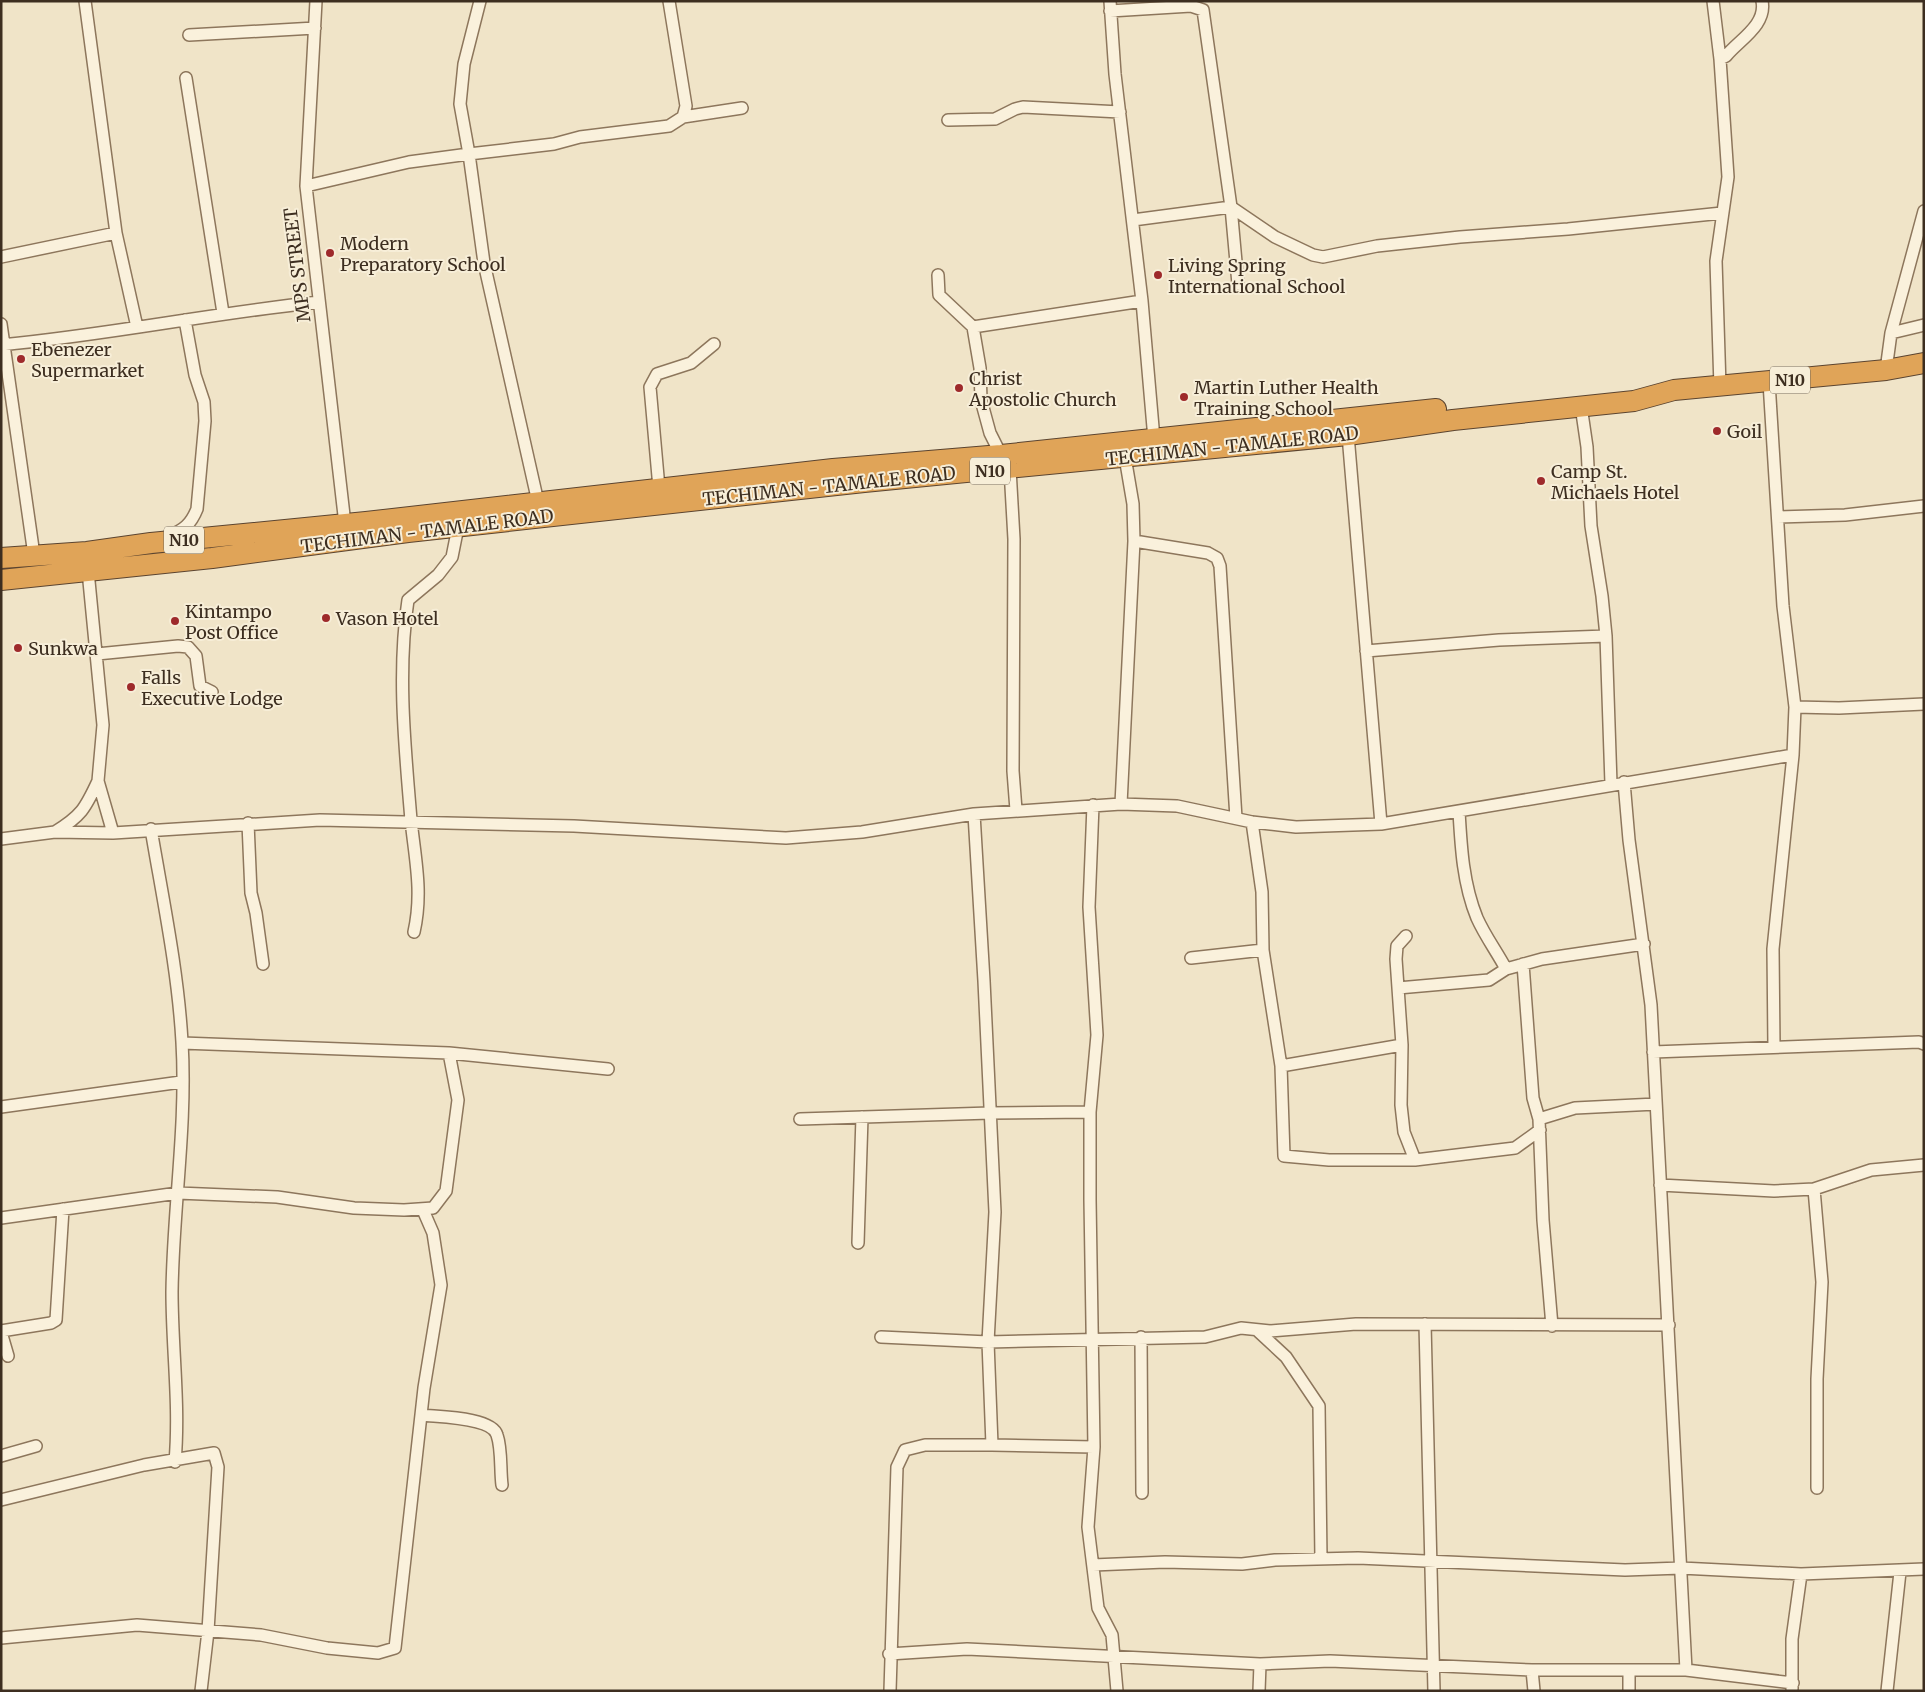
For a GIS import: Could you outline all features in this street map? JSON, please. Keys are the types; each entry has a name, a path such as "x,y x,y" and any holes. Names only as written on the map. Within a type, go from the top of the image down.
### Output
{"highway":[{"name":"TECHIMAN - TAMALE ROAD","path":"1,580 88,561 151,543 345,524 833,469 1125,457 1348,435 1453,420 1634,402 1674,390 1886,370 1924,363"},
{"name":"TECHIMAN - TAMALE ROAD","path":"1,558 34,555 88,561 458,527 864,482 1154,439 1632,389 1657,394"}],"street":[{"path":"85,1 116,232 137,327"},
{"name":"MPS STREET","path":"316,1 306,186 345,524"},
{"path":"480,1 464,64 460,104 484,263 538,502"},
{"path":"669,1 686,106 683,117"},
{"path":"1713,1 1720,59 1728,177 1716,261 1720,387"},
{"path":"1720,59 1726,56 1759,22 1763,7 1762,1"},
{"path":"1154,439 1142,302 1110,6 1191,6 1203,10 1207,24 1231,207 1238,284"},
{"path":"189,35 315,28"},
{"path":"186,78 223,313"},
{"path":"948,120 995,120 1023,107 1120,112"},
{"path":"306,186 409,162 554,144 580,138 669,126 683,117 742,108"},
{"path":"1133,220 1231,207 1275,237 1312,255 1323,257 1377,246 1722,213"},
{"path":"1886,370 1891,333 1924,212"},
{"path":"1,257 116,232"},
{"path":"938,275 939,295 973,327 980,368 981,400 990,433 1006,462 1014,539 1013,771 1016,810"},
{"path":"3,345 56,340 223,313 319,302"},
{"path":"973,327 1142,302"},
{"path":"151,543 182,531 192,521 197,509 205,421 204,402 195,375 185,320"},
{"path":"1,324 17,422 34,555"},
{"path":"1891,333 1924,325"},
{"path":"659,488 650,387 657,374 690,363 714,344"},
{"path":"1769,382 1784,606 1795,707 1793,755 1773,949 1774,1047"},
{"path":"1581,406 1587,447 1590,526 1602,596 1606,636 1611,784"},
{"path":"1348,435 1381,824"},
{"path":"1121,804 1134,541 1133,504 1125,457"},
{"path":"1778,517 1845,515 1924,506"},
{"path":"414,932 419,900 418,873 411,821 402,636 408,600 438,575 452,558 458,527"},
{"path":"1134,541 1208,553 1216,558 1220,566 1236,818"},
{"path":"55,832 73,820 86,807 98,781 103,725 88,561"},
{"path":"1366,652 1498,640 1606,636"},
{"path":"97,654 178,646 188,647 196,656 200,686 212,692"},
{"path":"1795,707 1839,708 1924,704"},
{"path":"1,839 55,832 113,833 151,829 320,820 574,826 786,838 862,832 974,814 1121,804 1177,806 1252,822 1296,827 1381,824 1793,755"},
{"path":"98,781 113,833"},
{"path":"1624,782 1629,840 1644,944 1653,1052 1686,1670"},
{"path":"1093,805 1090,907 1096,1035 1090,1112 1094,1448 1088,1527 1098,1608 1112,1636 1117,1691"},
{"path":"1459,811 1463,864 1470,899 1478,921 1506,969"},
{"path":"974,814 995,1212 988,1342 992,1445"},
{"path":"1252,822 1262,892 1263,950 1281,1066 1284,1156 1329,1160 1415,1160 1516,1148 1539,1125 1575,1108 1656,1104"},
{"path":"248,823 250,893 256,913 263,964"},
{"path":"151,829 170,940 182,1043 178,1193 172,1292 178,1393 175,1462"},
{"path":"1406,936 1397,946 1396,959 1402,1045 1401,1105 1404,1132 1415,1160"},
{"path":"1398,988 1489,980 1506,969 1542,959 1644,944"},
{"path":"1191,958 1263,950"},
{"path":"1523,964 1533,1098 1539,1125 1543,1220 1552,1326"},
{"path":"1653,1052 1919,1042 1924,1044"},
{"path":"182,1043 449,1053 608,1069"},
{"path":"1281,1066 1402,1045"},
{"path":"1,1218 178,1193 277,1197 354,1208 423,1210 433,1208 446,1191 458,1100 449,1053"},
{"path":"1,1107 182,1082"},
{"path":"800,1119 1090,1112"},
{"path":"858,1243 862,1117"},
{"path":"1660,1185 1774,1191 1814,1189 1871,1170 1924,1165"},
{"path":"1814,1189 1822,1282 1816,1379 1817,1488"},
{"path":"8,1356 1,1332 51,1323 56,1320 63,1209"},
{"path":"1,1638 137,1625 261,1635 327,1648 378,1653 395,1648 422,1414 441,1285 433,1233 423,1210"},
{"path":"881,1337 988,1342 1205,1337 1241,1328 1258,1332 1356,1324 1669,1325"},
{"path":"1425,1324 1435,1667 1434,1691"},
{"path":"1258,1332 1286,1357 1319,1406 1321,1559"},
{"path":"1141,1337 1142,1493"},
{"path":"422,1414 480,1422 492,1427 497,1434 502,1485"},
{"path":"890,1691 889,1654 898,1467 905,1450 925,1444 1094,1448"},
{"path":"1,1456 36,1446"},
{"path":"1,1500 144,1466 175,1462 212,1452 216,1456 217,1475 208,1631 201,1691"},
{"path":"1092,1565 1165,1562 1242,1564 1275,1560 1378,1558 1625,1570 1681,1568 1800,1574 1924,1570"},
{"path":"1886,1691 1900,1572"},
{"path":"889,1654 967,1649 1260,1664 1330,1661 1532,1670 1629,1672 1686,1670 1792,1687 1792,1639 1800,1574"},
{"path":"1259,1691 1260,1664"},
{"path":"1532,1670 1534,1691"},
{"path":"1629,1672 1629,1691"}],"place":[{"name":"Modern Preparatory School","path":"330,253"},
{"name":"Living Spring International School","path":"1158,275"},
{"name":"Ebenezer Supermarket","path":"21,359"},
{"name":"Christ Apostolic Church","path":"959,388"},
{"name":"Martin Luther Health Training School","path":"1184,397"},
{"name":"Goil","path":"1717,431"},
{"name":"Camp St. Michaels Hotel","path":"1541,481"},
{"name":"Vason Hotel","path":"326,618"},
{"name":"Kintampo Post Office","path":"175,621"},
{"name":"Sunkwa","path":"18,648"},
{"name":"Falls Executive Lodge","path":"131,687"}]}
